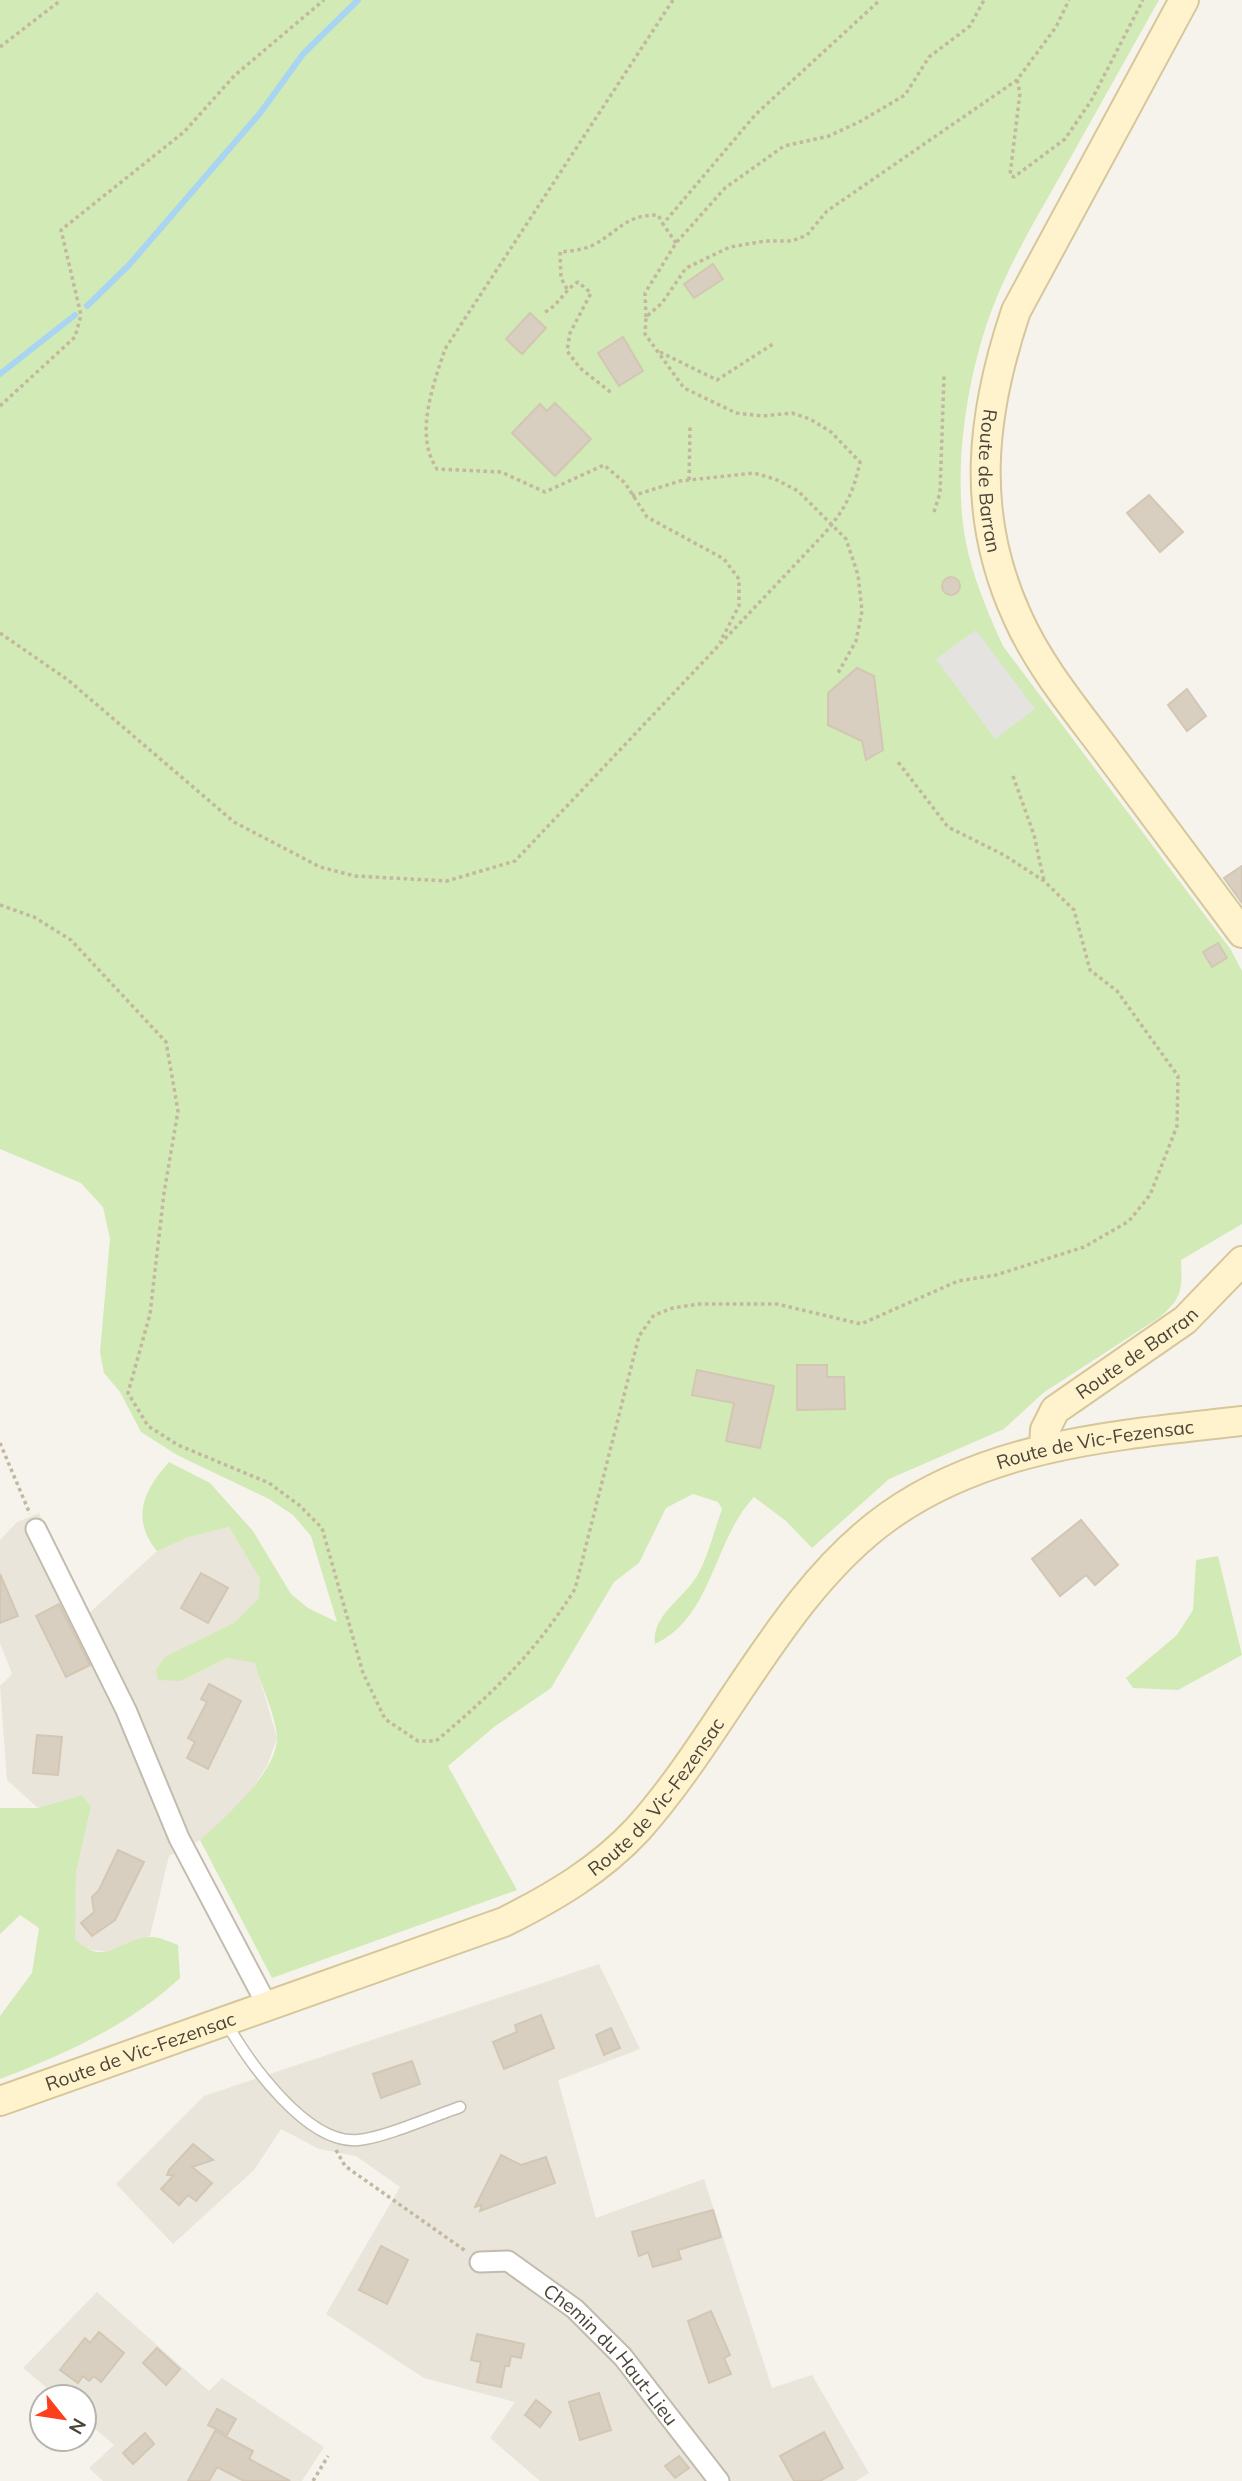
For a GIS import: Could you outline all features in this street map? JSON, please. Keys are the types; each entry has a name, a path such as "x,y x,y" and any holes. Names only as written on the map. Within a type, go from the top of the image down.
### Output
{"main road":[{"name":"Route de Barran","path":"1184,0 1016,311 999,360 989,411 984,469 988,524 999,570 1017,618 1054,680 1242,933"},
{"name":"Route de Barran","path":"1044,1448 1045,1430 1055,1410 1185,1321 1242,1261"},
{"name":"Route de Vic-Fezensac","path":"0,2101 504,1922 548,1900 593,1871 637,1829 678,1779 788,1622 837,1562 888,1516 940,1486 996,1462 1044,1448 1111,1436 1242,1421"}],"street":[{"path":"36,1529 126,1710 179,1838 267,2005"},
{"name":"Chemin du Haut-Lieu","path":"480,2262 508,2261 575,2309 623,2357 719,2481"}],"lane":[{"path":"225,2020 247,2058 305,2121 326,2134 358,2140 460,2107"}],"path":[{"path":"0,47 61,0"},
{"path":"0,406 75,337 81,315 61,230 184,132 235,75 324,0"},
{"path":"673,0 444,349 429,399 426,453 437,470 501,472 545,492 604,465 625,483 647,517 724,559 739,579 739,607 718,647"},
{"path":"663,224 756,114 880,0"},
{"path":"0,633 68,680 234,822 320,867 355,876 447,881 514,861 831,526 846,508 860,462 831,432 810,419 792,412 763,416 736,413 710,403 684,388 645,334 645,293 676,243 725,188 784,146 828,136 861,121 905,95 929,57 970,26 984,0"},
{"path":"646,317 662,303 686,268 730,247 765,241 792,241 807,235 827,211 1017,80 1056,27 1069,0"},
{"path":"1017,80 1020,105 1010,175 1014,177 1065,139 1091,101 1143,0"},
{"path":"567,289 561,278 560,252 592,246 628,219 658,215 676,243"},
{"path":"545,312 555,307 567,289 578,282 587,286 591,293 570,333 567,351 580,368 613,394"},
{"path":"660,352 717,380 774,344"},
{"path":"934,512 940,493 944,376"},
{"path":"689,480 690,427"},
{"path":"632,496 689,480 754,474 775,479 798,491 846,538 858,575 862,611 856,642 838,673"},
{"path":"0,905 34,917 71,940 166,1042 178,1111 163,1193 150,1314 128,1393 148,1426 178,1445 269,1483 299,1505 322,1528 363,1673 385,1719 418,1741 436,1741 514,1672 555,1621 575,1589 639,1336 654,1315 673,1308 699,1304 777,1304 861,1324 958,1281 996,1275 1084,1247 1129,1221 1150,1195 1177,1126 1178,1076 1117,991 1090,970 1074,910 1044,881 1004,855 948,828 898,762"},
{"path":"1013,776 1034,835 1044,881"},
{"path":"0,1443 36,1529"},
{"path":"326,2134 345,2166 480,2262"},
{"path":"313,2481 328,2456"}],"shaded area":[{"path":"976,630 1035,709 995,739 936,659"},
{"path":"39,1513 87,1615 157,1551 189,1537 229,1527 260,1579 258,1599 235,1622 191,1644 181,1681 227,1658 255,1662 277,1738 267,1766 246,1798 200,1840 169,1856 150,1936 109,1952 85,1949 74,1938 76,1873 91,1807 82,1795 38,1808 7,1780 0,1686 12,1674 0,1643 0,1540 17,1522"},
{"path":"599,1964 640,2049 558,2080 596,2218 704,2179 772,2388 812,2375 869,2473 856,2481 540,2481 490,2438 515,2402 424,2378 326,2314 400,2187 356,2156 319,2149 281,2129 254,2170 173,2244 116,2184 204,2096"},
{"path":"97,2292 209,2391 222,2378 324,2447 302,2481 103,2481 89,2468 114,2445 98,2431 98,2383 41,2383 23,2368"}],"green space":[{"path":"0,0 1159,0 1028,233 986,325 964,423 961,457 963,522 975,576 1003,646 1231,950 1242,971 1242,1224 1181,1260 1180,1292 1160,1317 1043,1393 1004,1429 889,1479 812,1548 786,1521 754,1497 729,1534 701,1597 689,1616 674,1632 655,1644 655,1634 663,1616 701,1569 722,1509 718,1502 693,1494 666,1508 639,1563 614,1582 551,1688 494,1727 448,1766 517,1890 272,1978 200,1840 248,1793 269,1764 275,1750 276,1727 255,1663 227,1658 181,1681 158,1680 156,1670 165,1657 235,1622 258,1599 260,1579 229,1527 189,1537 157,1551 149,1539 142,1516 147,1494 169,1462 210,1483 253,1531 291,1594 308,1608 337,1622 311,1536 293,1515 269,1499 177,1455 141,1432 120,1392 104,1373 100,1352 110,1239 103,1207 81,1183 0,1149"},
{"path":"1218,1556 1242,1655 1178,1690 1133,1688 1126,1678 1177,1635 1193,1610 1196,1560"},
{"path":"82,1795 91,1807 76,1873 75,1939 96,1952 105,1952 141,1938 155,1937 165,1940 178,1945 180,1978 140,2010 95,2037 0,2079 0,2016 32,1973 39,1928 20,1915 0,1934 0,1808 38,1808"}],"building":[{"path":"713,264 723,279 694,298 684,284"},
{"path":"530,313 546,328 522,354 506,339"},
{"path":"623,337 643,371 619,386 598,353"},
{"path":"555,403 591,439 555,476 512,433 540,404 547,411"},
{"path":"1149,495 1183,532 1160,552 1127,513"},
{"path":"947,577 955,577 960,586 958,593 947,595 942,590 942,582"},
{"path":"857,668 874,676 883,750 866,760 862,741 828,725 828,693"},
{"path":"1187,689 1206,716 1187,731 1168,705"},
{"path":"1242,866 1242,903 1224,878"},
{"path":"1218,943 1227,958 1212,967 1203,952"},
{"path":"797,1365 827,1365 827,1377 844,1377 845,1409 797,1410"},
{"path":"697,1370 774,1386 760,1448 726,1441 734,1403 692,1395"},
{"path":"1081,1520 1118,1565 1095,1585 1086,1575 1060,1596 1032,1559"},
{"path":"201,1573 228,1588 208,1623 181,1608"},
{"path":"0,1574 18,1616 0,1623"},
{"path":"59,1604 90,1665 66,1677 36,1616"},
{"path":"209,1684 241,1701 208,1769 187,1758 195,1742 188,1738 207,1702 201,1699"},
{"path":"37,1735 62,1737 58,1775 33,1773"},
{"path":"118,1850 144,1862 115,1920 92,1936 81,1923 94,1912 92,1897 99,1890"},
{"path":"541,2015 554,2048 504,2069 493,2042 517,2032 515,2025"},
{"path":"611,2028 620,2048 604,2055 596,2035"},
{"path":"412,2061 420,2084 381,2098 373,2074"},
{"path":"193,2144 213,2160 192,2167 212,2183 196,2201 188,2195 179,2205 161,2189 174,2175 167,2175 169,2170"},
{"path":"501,2155 521,2165 546,2157 555,2183 480,2211 482,2205 475,2207"},
{"path":"713,2210 721,2237 678,2250 681,2259 653,2267 648,2252 639,2256 632,2232"},
{"path":"381,2246 408,2260 387,2304 359,2290"},
{"path":"711,2311 730,2355 724,2358 731,2374 709,2383 688,2321"},
{"path":"99,2332 124,2353 101,2382 94,2376 89,2381 83,2376 78,2383 60,2370 85,2338 90,2343"},
{"path":"477,2334 524,2344 521,2358 511,2356 509,2366 505,2366 501,2387 477,2382 481,2362 471,2360"},
{"path":"157,2348 180,2369 166,2385 143,2363"},
{"path":"599,2393 611,2430 580,2440 569,2402"},
{"path":"536,2400 551,2412 540,2427 525,2415"},
{"path":"217,2409 236,2419 227,2435 208,2425"},
{"path":"215,2431 253,2451 249,2459 290,2481 244,2481 217,2467 209,2481 188,2481"},
{"path":"824,2432 843,2468 820,2481 794,2481 780,2456"},
{"path":"145,2433 154,2444 133,2464 123,2453"},
{"path":"679,2456 689,2468 675,2478 665,2466"}],"waterway":[{"path":"87,306 129,265 261,112 303,54 358,0"},
{"path":"0,374 75,315"}]}
